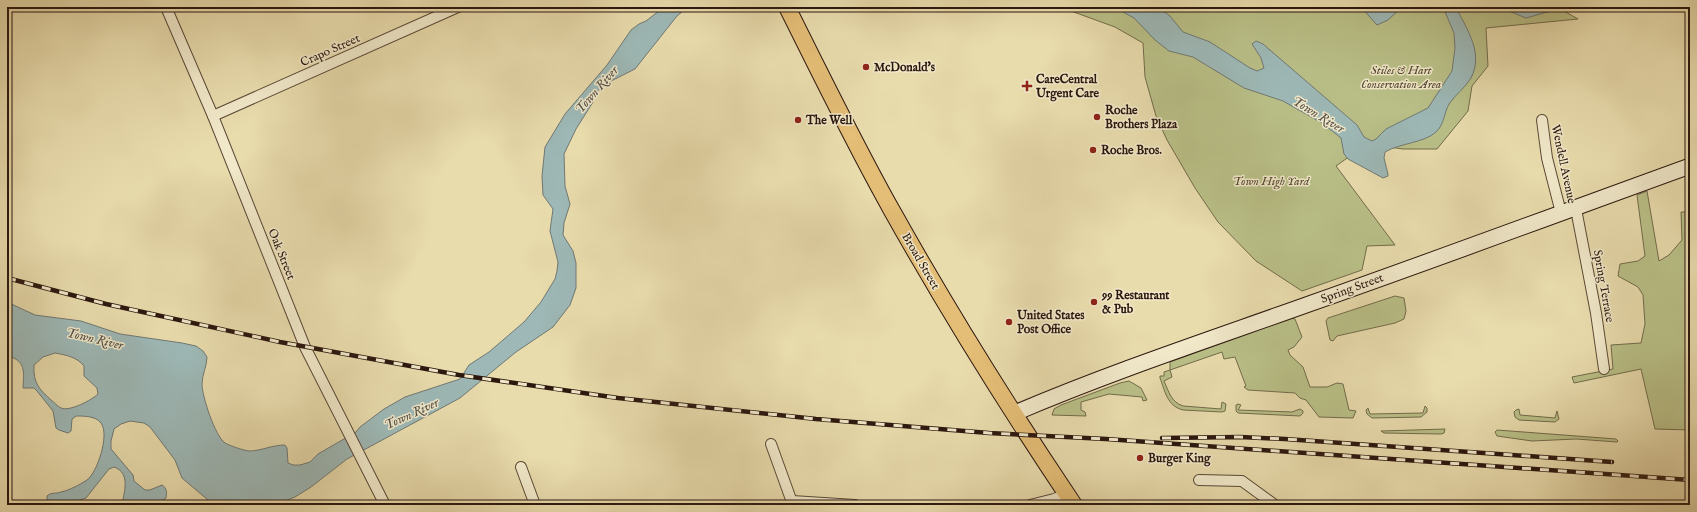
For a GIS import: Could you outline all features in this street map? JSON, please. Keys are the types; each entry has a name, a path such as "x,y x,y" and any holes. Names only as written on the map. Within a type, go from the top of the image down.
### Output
{"main road":[{"name":"Broad Street","path":"787,7 853,138 894,214 945,303 1071,500"}],"street":[{"name":"Oak Street","path":"166,7 213,116 305,347 385,505"},
{"name":"Crapo Street","path":"213,116 458,7"},
{"name":"Wendell Avenue","path":"1542,120 1547,158 1561,214"},
{"name":"Spring Street","path":"1015,414 1062,393 1118,372 1576,209 1690,166"},
{"name":"Spring Terrace","path":"1576,209 1596,313 1604,368"},
{"path":"771,444 793,503 856,505"},
{"path":"520,467 535,505"},
{"path":"1199,480 1242,481 1275,505"},
{"path":"1030,505 1071,500"}],"green space":[{"path":"1060,7 1557,7 1578,19 1486,28 1488,66 1472,86 1468,111 1437,149 1403,149 1367,144 1336,166 1395,245 1367,246 1362,270 1302,291 1256,261 1218,222 1195,188 1167,140 1156,116 1145,77 1143,43 1115,27"},
{"path":"1647,191 1659,261 1669,255 1682,240 1681,212 1690,212 1690,430 1655,429 1641,369 1574,383 1572,377 1613,369 1611,345 1641,343 1645,324 1643,295 1638,287 1618,276 1620,264 1638,261 1645,256 1637,195"},
{"path":"1395,296 1404,298 1406,311 1404,319 1395,323 1337,336 1333,341 1330,340 1326,321 1328,318"},
{"path":"1291,318 1295,319 1302,337 1294,347 1288,350 1290,355 1303,367 1310,387 1327,387 1337,383 1343,384 1349,410 1356,411 1353,418 1319,417 1306,400 1300,398 1295,393 1248,390 1244,387 1246,386 1235,357 1224,359 1222,352 1170,370 1170,362"},
{"path":"1170,370 1172,377 1164,381 1171,396 1176,402 1183,406 1221,409 1222,402 1226,404 1225,411 1183,410 1173,405 1165,393 1160,378 1160,376 1164,376 1164,372"},
{"path":"1129,381 1141,388 1147,400 1143,401 1142,397 1109,394 1081,402 1081,410 1085,412 1086,416 1052,415 1054,409 1061,405"},
{"path":"1236,405 1241,405 1238,410 1292,412 1300,409 1303,413 1300,416 1238,413 1236,411"},
{"path":"1425,406 1427,408 1427,412 1421,417 1372,418 1367,414 1366,410 1368,408 1370,414 1423,413"},
{"path":"1519,409 1520,415 1555,418 1557,411 1559,419 1555,422 1519,420 1515,417 1514,412"},
{"path":"1445,429 1444,433 1441,434 1384,433 1381,431"},
{"path":"1497,430 1616,439 1618,441 1576,439 1532,441 1497,436 1495,432"}],"water":[{"name":"Town River","path":"664,7 688,7 677,16 635,69 609,82 591,97 593,102 576,129 564,154 565,186 570,204 564,223 563,235 573,251 576,263 576,288 570,305 553,327 516,352 460,398 347,459 311,487 295,497 275,505 209,505 208,500 182,478 175,460 150,427 144,423 130,421 121,424 114,429 111,449 133,475 134,481 145,490 150,490 162,485 166,491 166,498 156,505 122,505 125,489 125,478 119,470 114,467 109,469 86,498 71,503 49,505 47,503 47,496 71,489 91,476 95,470 101,453 104,436 103,429 101,423 96,419 76,416 72,419 71,431 68,433 59,430 56,428 53,411 37,391 34,388 23,388 24,377 21,364 18,360 7,356 7,302 35,315 81,321 120,334 196,346 203,351 207,357 202,381 203,390 213,424 221,439 225,443 249,451 285,445 287,448 288,463 300,465 310,462 318,454 356,432 360,427 384,409 405,397 460,379 469,365 489,352 524,322 541,302 555,279 558,262 550,231 553,209 543,195 542,176 545,147 565,114 607,65 631,30","holes":["55,353 78,360 84,366 84,376 97,388 98,394 80,405 65,409 59,407 43,392 36,381 34,365 43,357"]},
{"name":"Town River","path":"1114,7 1158,7 1170,16 1183,32 1210,42 1257,71 1264,68 1261,58 1252,44 1256,41 1263,44 1357,125 1364,137 1372,141 1386,129 1428,108 1452,71 1455,48 1454,33 1443,7 1456,7 1469,33 1475,51 1475,69 1469,82 1449,104 1441,126 1436,132 1419,141 1385,152 1384,158 1388,176 1383,178 1348,159 1344,154 1341,138 1322,123 1283,101 1244,88 1193,57 1169,51 1155,40 1134,18"},
{"path":"1361,7 1402,7 1388,20 1377,25"},
{"path":"1499,7 1565,7 1526,18"}],"railway":[{"path":"7,278 106,304 280,342 459,375 618,398 816,419 989,433 1106,439 1690,480"},
{"path":"1162,438 1240,437 1285,439 1612,462"}],"place":[{"name":"McDonald's","path":"866,67"},
{"name":"CareCentral Urgent Care","path":"1027,86"},
{"name":"Roche Brothers Plaza","path":"1097,117"},
{"name":"The Well","path":"798,120"},
{"name":"Roche Bros.","path":"1093,150"},
{"name":"99 Restaurant & Pub","path":"1094,302"},
{"name":"United States Post Office","path":"1009,322"},
{"name":"Burger King","path":"1140,458"}],"park label":[{"name":"Stiles & Hart Conservation Area","path":"1401,77"},
{"name":"Town High Yard","path":"1271,181"}]}
